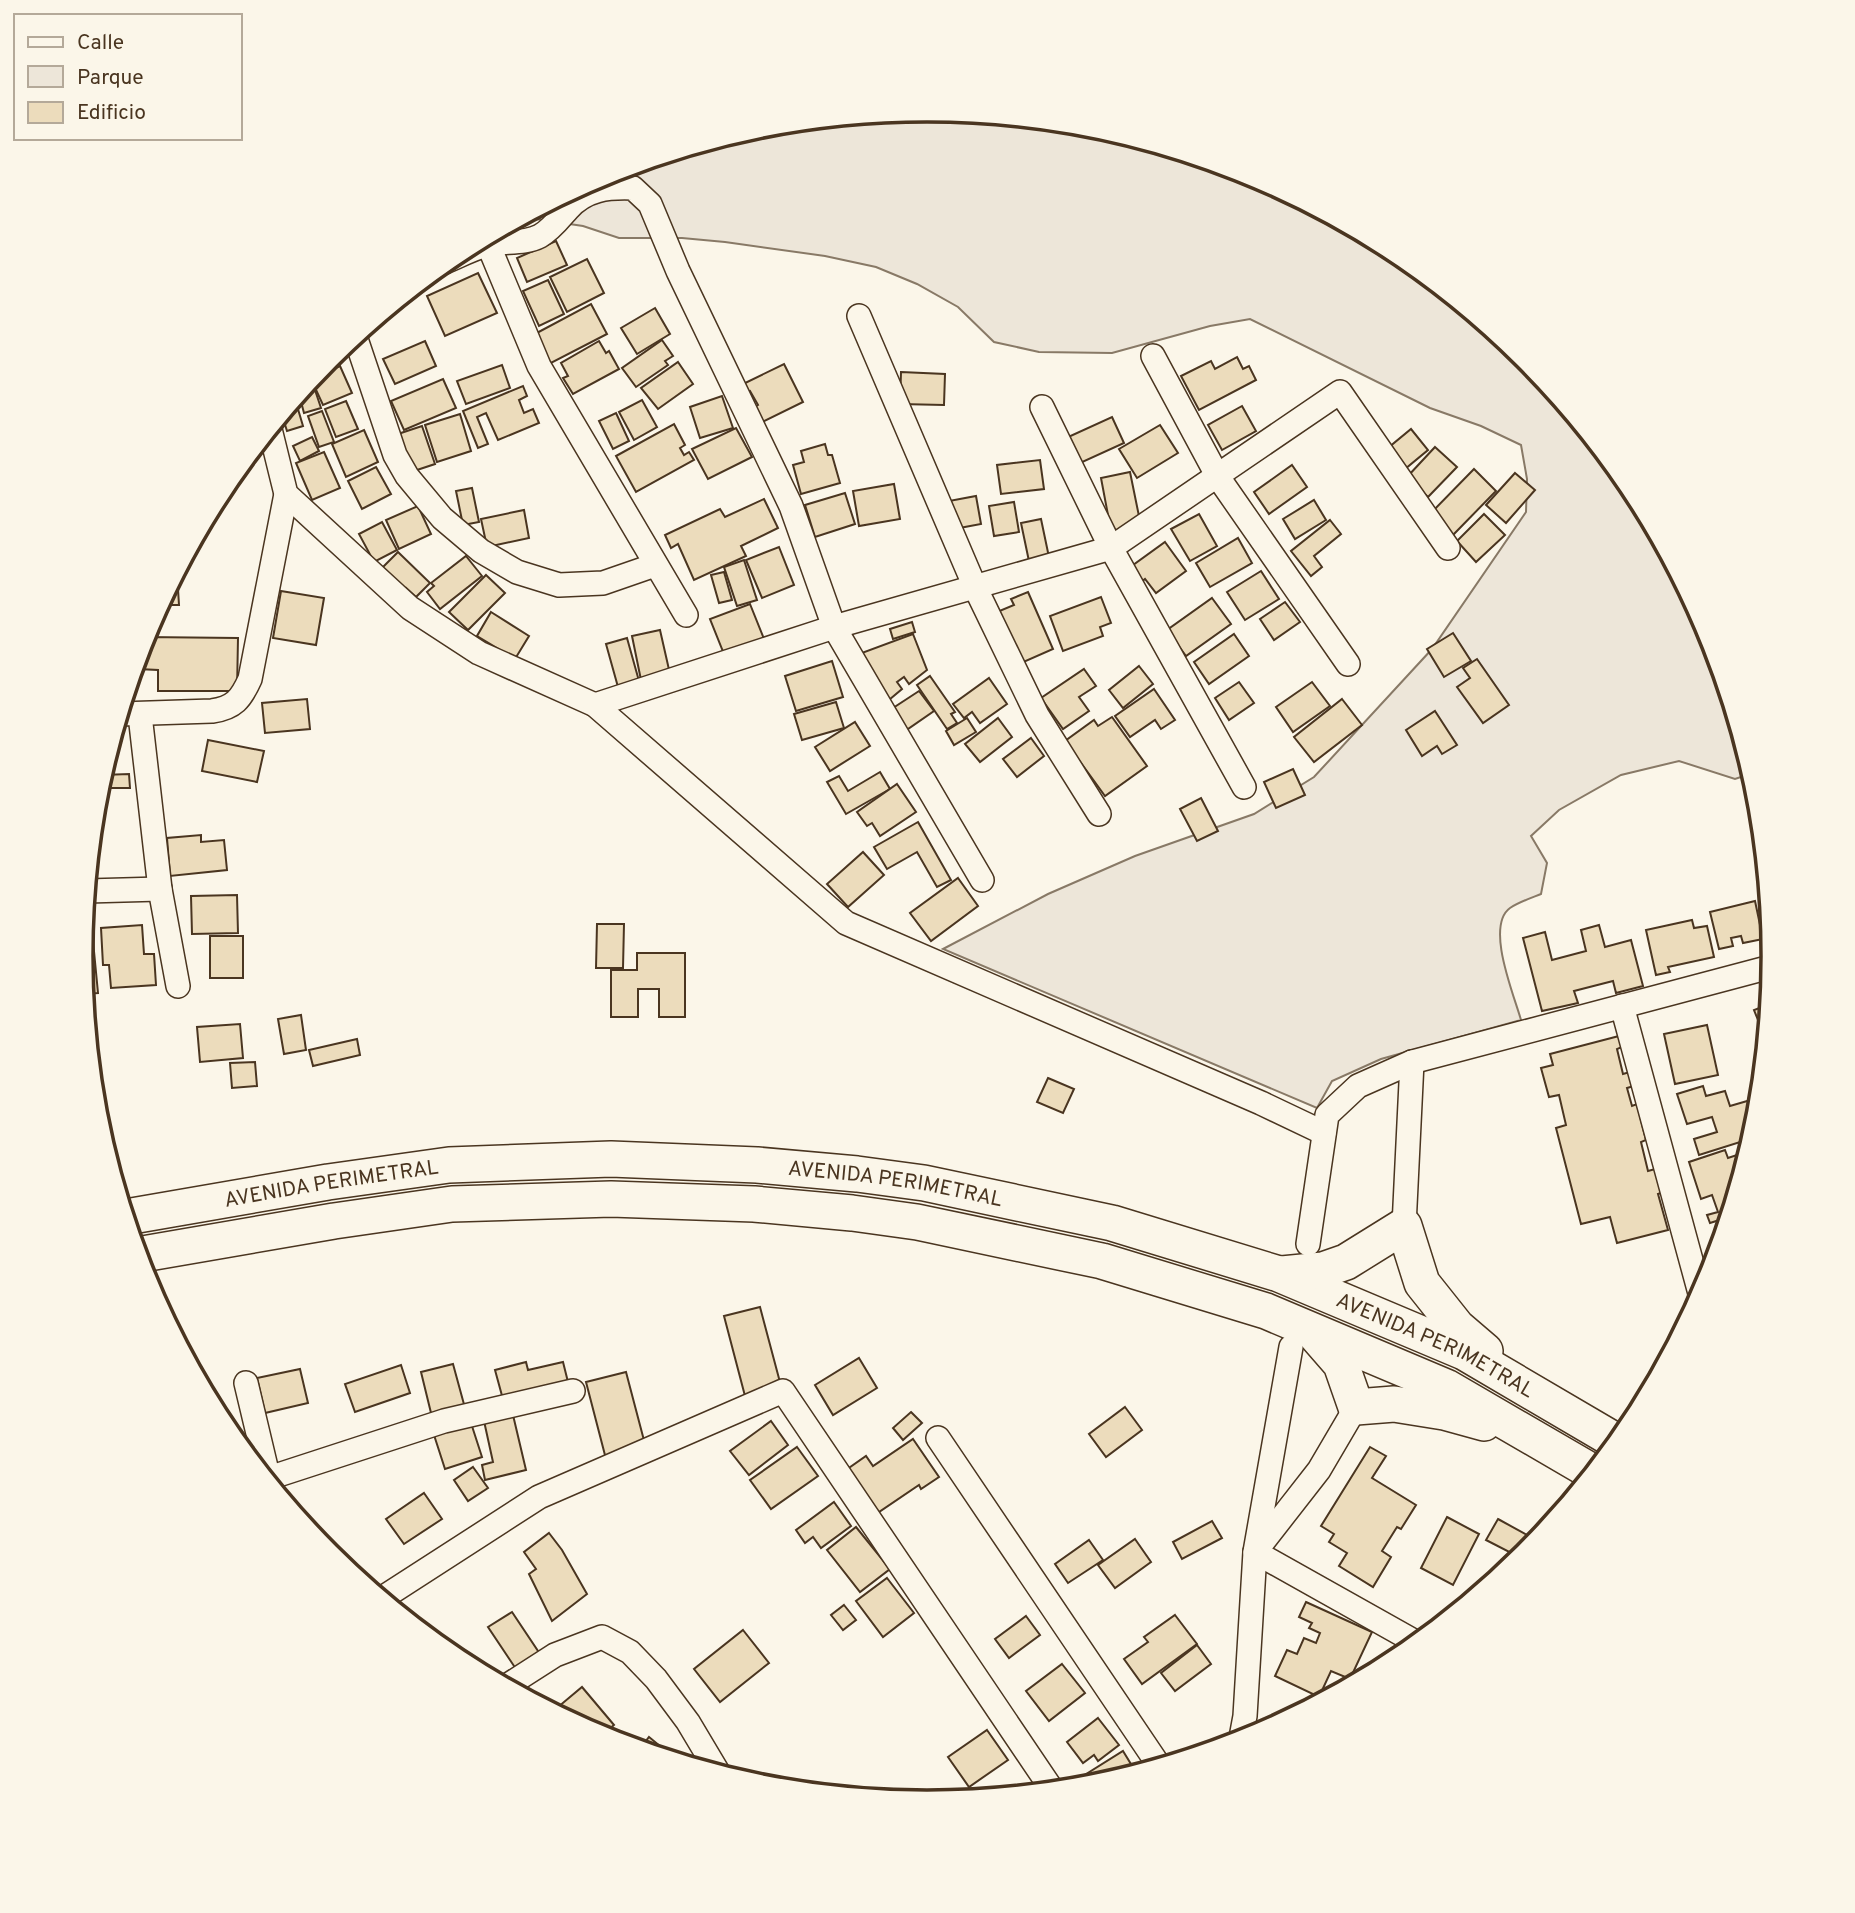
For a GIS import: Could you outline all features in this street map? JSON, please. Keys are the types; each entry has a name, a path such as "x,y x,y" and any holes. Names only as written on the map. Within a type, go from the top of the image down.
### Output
{"main road":[{"name":"AVENIDA PERIMETRAL","path":"134,1216 328,1182 449,1165 611,1159 743,1165 857,1174 924,1183 1112,1223 1279,1274 1464,1352 1610,1437"},
{"name":"AVENIDA PERIMETRAL","path":"148,1253 452,1204 611,1199 754,1205 852,1213 917,1222 1102,1261 1266,1311 1302,1339 1446,1387 1587,1469"},
{"path":"1279,1274 1323,1270 1346,1262 1404,1226 1422,1283 1457,1327 1527,1389"},
{"path":"1302,1339 1341,1364 1356,1407 1394,1404 1444,1412 1531,1437"}],"street":[{"path":"596,191 615,187 634,188 650,204 678,271 791,506 834,626 982,880"},
{"path":"494,244 517,243 540,236 574,203 591,193"},
{"path":"489,247 539,366 686,615"},
{"path":"859,316 975,587 1037,715 1099,814"},
{"path":"358,346 395,454 407,476 442,518 481,551 517,572 559,585 603,583 655,565"},
{"path":"1153,356 1218,477 1348,664"},
{"path":"595,705 834,626 1111,548 1340,392 1448,548"},
{"path":"1042,407 1111,548 1244,787"},
{"path":"178,986 130,714 225,709 236,703 244,693 250,679 286,494 272,439"},
{"path":"286,494 410,608 479,653 595,705 846,923 1261,1103 1324,1133"},
{"path":"96,891 160,889"},
{"path":"1308,1244 1327,1115 1358,1086 1412,1062 1762,969"},
{"path":"1622,1006 1697,1281"},
{"path":"1404,1226 1412,1062"},
{"path":"1242,1730 1255,1552 1302,1339"},
{"path":"246,1383 265,1465"},
{"path":"276,1479 444,1421 573,1391"},
{"path":"389,1594 539,1497 783,1391 1048,1782"},
{"path":"1255,1552 1319,1470 1356,1407"},
{"path":"938,1438 1155,1760"},
{"path":"1255,1552 1409,1638"},
{"path":"514,1681 555,1655 601,1637 630,1651 656,1679 688,1722 713,1763"}],"green space":[{"path":"928,122 1036,129 1144,150 1247,185 1297,208 1391,262 1436,294 1518,366 1590,448 1622,493 1676,587 1718,688 1742,777 1735,779 1679,761 1621,775 1559,810 1531,836 1547,863 1541,894 1510,908 1503,917 1500,930 1504,961 1521,1020 1381,1059 1332,1081 1317,1108 943,949 1048,894 1135,856 1254,814 1314,777 1432,649 1526,512 1527,479 1521,445 1481,426 1430,408 1250,319 1210,326 1112,353 1039,352 994,342 958,307 917,284 876,267 825,256 725,242 682,238 619,238 583,226 537,219 608,185 711,150 819,129"}],"building":[{"path":"556,241 567,265 527,282 517,258"},
{"path":"587,259 604,293 567,312 550,277"},
{"path":"478,273 497,313 445,336 427,296"},
{"path":"548,280 564,314 539,326 523,291"},
{"path":"591,304 607,334 549,364 533,335"},
{"path":"655,308 670,334 637,354 621,328"},
{"path":"662,340 673,356 665,361 668,365 636,387 622,368"},
{"path":"425,341 436,366 395,384 383,359"},
{"path":"599,341 606,353 609,351 619,369 573,394 563,378 568,376 561,363"},
{"path":"1237,357 1243,369 1249,366 1256,380 1199,410 1181,376 1211,361 1215,369"},
{"path":"678,362 693,384 658,409 641,388"},
{"path":"784,364 803,402 760,423 753,408 758,405 750,391 745,393 741,385"},
{"path":"502,365 510,388 466,404 457,381"},
{"path":"340,366 352,393 323,405 316,389"},
{"path":"901,372 945,374 944,405 900,404"},
{"path":"443,379 456,408 404,430 391,401"},
{"path":"523,386 527,396 519,400 524,413 533,409 539,423 498,440 486,413 477,417 488,444 478,448 463,411"},
{"path":"315,390 321,408 304,413 302,404"},
{"path":"722,396 733,428 700,438 690,407"},
{"path":"642,400 657,427 634,440 619,412"},
{"path":"346,401 358,429 336,437 325,409"},
{"path":"1242,406 1256,431 1222,450 1208,425"},
{"path":"298,409 303,426 287,431 285,424"},
{"path":"322,411 334,442 319,447 308,416"},
{"path":"616,413 629,441 613,449 599,421"},
{"path":"460,414 471,451 437,462 425,425"},
{"path":"1112,417 1124,443 1078,464 1066,438"},
{"path":"674,424 685,445 680,448 684,455 689,452 694,460 636,492 616,456"},
{"path":"1160,425 1178,453 1137,478 1119,449"},
{"path":"422,426 435,464 411,472 398,434"},
{"path":"736,428 752,457 708,479 692,449"},
{"path":"1411,429 1428,450 1405,469 1388,448"},
{"path":"364,430 378,462 346,477 332,444"},
{"path":"312,437 319,451 300,461 293,446"},
{"path":"825,444 828,455 832,455 840,483 801,494 793,465 804,462 801,451"},
{"path":"1435,447 1457,467 1428,497 1407,477"},
{"path":"324,452 340,488 312,500 296,463"},
{"path":"1040,460 1044,489 1001,494 997,465"},
{"path":"1292,465 1307,487 1269,514 1254,492"},
{"path":"376,467 391,494 362,509 348,481"},
{"path":"1474,469 1496,491 1452,536 1429,515"},
{"path":"1130,472 1141,526 1111,531 1101,478"},
{"path":"1515,473 1535,490 1506,523 1486,505"},
{"path":"894,484 900,519 859,526 853,491"},
{"path":"472,488 479,522 463,525 456,491"},
{"path":"845,493 855,524 815,537 805,505"},
{"path":"976,496 981,524 954,529 949,501"},
{"path":"764,499 778,528 741,546 746,556 694,580 678,544 671,548 665,535 720,509 725,517"},
{"path":"1314,500 1326,520 1295,539 1283,519"},
{"path":"1014,502 1019,532 994,536 989,506"},
{"path":"418,506 431,534 399,549 386,520"},
{"path":"524,510 529,538 487,547 481,519"},
{"path":"1199,514 1217,546 1190,561 1171,529"},
{"path":"1484,514 1505,535 1476,562 1457,541"},
{"path":"1041,519 1050,562 1030,566 1021,523"},
{"path":"1330,520 1341,534 1314,556 1322,567 1311,576 1291,551"},
{"path":"382,522 397,550 374,562 359,534"},
{"path":"1238,538 1252,563 1210,587 1196,563"},
{"path":"1165,542 1186,571 1156,593 1145,579 1140,583 1129,568"},
{"path":"779,547 794,585 762,598 746,560"},
{"path":"398,552 430,583 416,597 406,588 403,591 380,570"},
{"path":"466,556 482,576 440,609 427,592 434,586 431,583"},
{"path":"744,560 757,600 737,606 724,567"},
{"path":"1261,571 1279,599 1245,620 1227,592"},
{"path":"724,572 732,600 719,603 711,575"},
{"path":"486,575 505,593 468,630 449,612"},
{"path":"178,589 179,605 171,605"},
{"path":"281,591 324,598 316,645 273,638"},
{"path":"1028,592 1053,649 1019,664 997,612 1014,605 1011,599"},
{"path":"1101,597 1111,623 1100,627 1103,636 1063,651 1050,616"},
{"path":"1212,598 1231,624 1186,656 1167,630"},
{"path":"1285,602 1300,622 1274,640 1260,619"},
{"path":"750,604 764,639 724,654 710,619"},
{"path":"491,612 529,636 515,659 477,636"},
{"path":"912,622 915,632 893,639 890,629"},
{"path":"660,630 670,674 641,680 632,636"},
{"path":"1453,633 1471,661 1444,677 1427,649"},
{"path":"913,634 927,670 909,684 904,677 897,682 902,689 883,705 859,654"},
{"path":"1234,634 1249,656 1209,684 1194,662"},
{"path":"156,637 238,638 237,691 158,691 158,670 144,669"},
{"path":"627,638 639,681 618,687 606,644"},
{"path":"1477,659 1509,705 1483,723 1457,687 1470,678 1463,668"},
{"path":"832,661 843,697 796,711 785,676"},
{"path":"1139,666 1153,684 1123,708 1109,690"},
{"path":"1084,669 1096,686 1079,697 1089,711 1063,729 1041,698"},
{"path":"930,676 955,712 951,714 957,723 947,729 917,685"},
{"path":"989,678 1007,704 980,723 972,712 964,718 953,704"},
{"path":"1239,682 1254,703 1229,720 1215,698"},
{"path":"1312,682 1330,706 1293,732 1276,707"},
{"path":"1154,689 1175,720 1161,729 1155,720 1130,737 1115,716"},
{"path":"919,691 934,711 905,731 890,710"},
{"path":"307,699 310,729 265,733 262,703"},
{"path":"1342,699 1362,725 1314,762 1294,737"},
{"path":"836,702 844,728 802,740 794,714"},
{"path":"1435,711 1457,745 1442,754 1437,746 1422,756 1406,730"},
{"path":"1112,717 1147,766 1105,796 1065,741 1094,720 1098,726"},
{"path":"967,718 976,732 954,745 946,731"},
{"path":"998,718 1012,737 980,762 965,744"},
{"path":"855,722 870,746 830,771 815,747"},
{"path":"1031,738 1044,756 1017,777 1003,759"},
{"path":"208,740 264,751 257,782 202,771"},
{"path":"1293,769 1305,795 1276,808 1264,782"},
{"path":"880,772 890,789 846,814 827,782 839,776 848,791"},
{"path":"129,774 130,788 110,788 113,775"},
{"path":"897,784 916,812 880,836 872,823 867,826 857,812"},
{"path":"1201,798 1218,831 1197,841 1180,809"},
{"path":"918,822 951,880 937,887 917,852 887,869 874,847"},
{"path":"201,835 201,842 224,840 227,870 170,876 167,838"},
{"path":"863,852 884,875 848,907 827,884"},
{"path":"958,878 978,906 931,941 910,913"},
{"path":"237,895 238,933 192,934 191,896"},
{"path":"1755,901 1761,939 1743,943 1741,936 1731,938 1733,946 1719,949 1710,912"},
{"path":"1692,920 1694,928 1707,926 1714,957 1668,967 1670,972 1656,975 1646,930"},
{"path":"597,924 624,924 623,968 596,968"},
{"path":"142,925 144,954 154,954 156,985 111,988 109,965 103,965 101,928"},
{"path":"1599,925 1605,947 1631,940 1643,986 1616,993 1613,981 1574,991 1578,1003 1542,1011 1523,938 1545,932 1552,960 1586,951 1581,930"},
{"path":"210,936 243,936 243,978 210,978"},
{"path":"93,945 98,993 94,993"},
{"path":"637,953 685,953 685,1017 659,1017 659,989 638,989 638,1017 611,1017 611,970 637,970"},
{"path":"1760,1008 1759,1022 1754,1010"},
{"path":"301,1015 306,1050 284,1054 278,1019"},
{"path":"240,1024 243,1058 200,1062 197,1027"},
{"path":"1707,1025 1718,1075 1675,1084 1664,1034"},
{"path":"1619,1036 1622,1047 1617,1049 1623,1074 1630,1072 1634,1086 1627,1088 1632,1106 1637,1104 1646,1140 1641,1142 1648,1171 1659,1168 1661,1193 1658,1194 1668,1230 1617,1243 1610,1217 1581,1224 1556,1128 1566,1125 1559,1095 1549,1097 1541,1068 1553,1065 1550,1054"},
{"path":"357,1039 360,1055 313,1066 309,1050"},
{"path":"255,1062 257,1086 232,1088 230,1063"},
{"path":"1048,1078 1074,1089 1063,1113 1037,1102"},
{"path":"1703,1086 1706,1096 1725,1091 1730,1106 1749,1100 1741,1142 1699,1155 1694,1139 1717,1132 1712,1117 1687,1124 1677,1094"},
{"path":"1725,1150 1728,1158 1738,1155 1720,1220 1710,1223 1707,1215 1718,1212 1712,1195 1701,1199 1689,1162"},
{"path":"760,1307 781,1386 745,1396 724,1316"},
{"path":"859,1358 877,1388 833,1415 815,1385"},
{"path":"526,1362 528,1370 563,1362 569,1386 504,1403 495,1370"},
{"path":"453,1364 465,1408 432,1417 421,1372"},
{"path":"401,1365 410,1393 355,1412 345,1384"},
{"path":"300,1369 308,1403 265,1413 257,1378"},
{"path":"626,1372 646,1448 606,1459 586,1382"},
{"path":"1125,1407 1142,1430 1106,1457 1089,1434"},
{"path":"911,1412 922,1423 903,1440 893,1428"},
{"path":"513,1415 526,1470 485,1480 482,1465 493,1462 484,1421"},
{"path":"771,1421 788,1445 749,1475 730,1451"},
{"path":"471,1423 482,1457 445,1469 434,1435"},
{"path":"913,1439 939,1477 921,1489 919,1485 876,1514 846,1470 866,1456 873,1466"},
{"path":"797,1447 818,1476 771,1509 750,1480"},
{"path":"1370,1447 1386,1456 1372,1478 1416,1505 1401,1529 1397,1527 1382,1551 1391,1557 1373,1587 1339,1566 1347,1553 1329,1542 1334,1534 1321,1526"},
{"path":"473,1467 488,1488 468,1501 454,1480"},
{"path":"424,1493 442,1519 404,1544 386,1519"},
{"path":"834,1502 851,1526 821,1548 813,1537 805,1543 796,1530"},
{"path":"1447,1517 1479,1534 1453,1585 1421,1568"},
{"path":"1498,1519 1528,1536 1511,1553 1486,1540"},
{"path":"1212,1521 1222,1538 1182,1559 1173,1542"},
{"path":"856,1527 890,1569 860,1592 827,1550"},
{"path":"549,1533 587,1594 552,1621 529,1574 536,1569 524,1552"},
{"path":"1135,1539 1151,1562 1115,1588 1098,1565"},
{"path":"1089,1540 1103,1560 1068,1583 1055,1564"},
{"path":"887,1578 914,1613 883,1637 856,1601"},
{"path":"1306,1602 1372,1632 1352,1675 1347,1678 1331,1671 1321,1692 1315,1695 1275,1676 1287,1650 1297,1654 1304,1638 1316,1643 1320,1633 1309,1628 1312,1623 1299,1617"},
{"path":"844,1605 856,1620 843,1630 831,1615"},
{"path":"512,1612 540,1654 516,1669 488,1627"},
{"path":"1175,1615 1197,1644 1142,1684 1124,1659 1148,1642 1144,1637"},
{"path":"1026,1616 1040,1635 1009,1658 995,1639"},
{"path":"743,1630 769,1663 720,1702 694,1669"},
{"path":"1197,1645 1211,1664 1175,1691 1161,1673"},
{"path":"1062,1664 1085,1693 1049,1721 1026,1691"},
{"path":"582,1687 614,1725 610,1729 560,1706"},
{"path":"1098,1718 1119,1745 1098,1761 1094,1755 1083,1763 1067,1742"},
{"path":"987,1730 1008,1760 969,1787 948,1757"},
{"path":"649,1737 662,1748 659,1747 645,1742"},
{"path":"1123,1751 1132,1766 1090,1775 1083,1776"}]}
